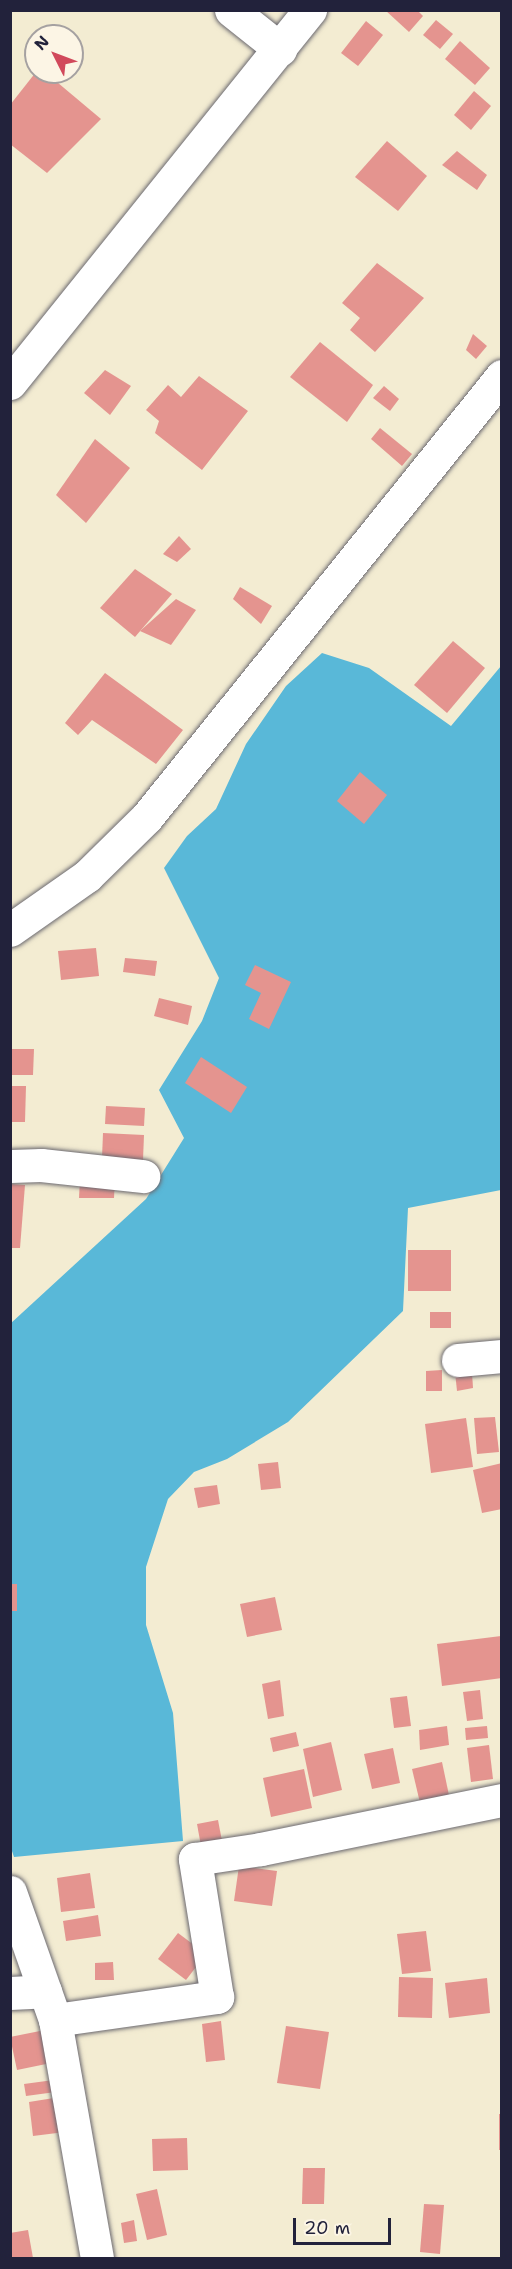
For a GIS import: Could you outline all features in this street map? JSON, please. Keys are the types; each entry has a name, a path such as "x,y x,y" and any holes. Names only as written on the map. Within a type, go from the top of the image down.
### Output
{"street":[{"path":"231,10 280,49"},
{"path":"10,383 310,10"},
{"path":"10,930 87,876 147,818 497,391"},
{"path":"10,1166 41,1165 143,1176"},
{"path":"458,1360 501,1356"},
{"path":"10,1993 50,2006 217,1997 195,1859 261,1849 501,1800"},
{"path":"10,1892 50,2006 97,2259"}],"water":[{"path":"322,653 369,668 451,726 501,666 501,1190 408,1208 403,1311 288,1422 227,1459 194,1472 168,1499 146,1567 146,1625 173,1713 183,1841 14,1857 10,1845 10,1324 146,1199 184,1138 159,1090 202,1021 219,978 164,868 187,836 216,809 246,744 286,686"}],"building":[{"path":"385,10 417,10 423,16 409,32"},
{"path":"436,20 453,34 440,49 423,35"},
{"path":"366,21 383,35 358,66 341,53"},
{"path":"460,41 490,68 475,85 445,59"},
{"path":"27,84 59,84 101,119 47,173 10,144 10,105"},
{"path":"474,91 491,106 471,130 454,115"},
{"path":"387,141 427,176 398,211 355,177"},
{"path":"457,151 487,175 477,190 442,165"},
{"path":"377,263 424,298 375,352 350,330 360,318 342,303"},
{"path":"473,334 487,346 476,359 466,350"},
{"path":"320,342 373,385 347,422 290,377"},
{"path":"105,370 131,386 110,415 84,393"},
{"path":"199,376 248,411 202,470 155,433 159,421 146,410 168,385 181,397"},
{"path":"384,386 399,399 390,411 373,398"},
{"path":"380,428 412,454 402,466 371,439"},
{"path":"95,439 130,468 86,523 56,495"},
{"path":"179,536 191,549 177,562 163,554"},
{"path":"135,569 172,594 135,637 100,608"},
{"path":"240,587 272,606 261,624 233,599"},
{"path":"176,599 196,610 171,645 140,631"},
{"path":"453,641 485,668 447,713 414,685"},
{"path":"105,673 183,730 156,764 92,720 78,735 65,723"},
{"path":"360,772 387,795 364,824 337,801"},
{"path":"96,948 99,976 61,980 58,951"},
{"path":"125,958 157,961 155,976 123,972"},
{"path":"255,965 291,982 269,1029 249,1019 261,993 245,985"},
{"path":"159,998 192,1006 188,1025 154,1016"},
{"path":"10,1049 34,1049 33,1075 10,1075"},
{"path":"201,1057 247,1087 231,1113 185,1083"},
{"path":"10,1086 26,1086 25,1122 10,1122"},
{"path":"106,1106 145,1108 144,1126 105,1124"},
{"path":"103,1133 144,1135 143,1160 102,1158"},
{"path":"80,1178 115,1179 114,1198 79,1198"},
{"path":"10,1184 25,1185 20,1248 10,1248"},
{"path":"408,1250 451,1250 451,1291 408,1291"},
{"path":"430,1312 451,1312 451,1328 430,1328"},
{"path":"442,1370 442,1391 426,1391 426,1371"},
{"path":"455,1372 472,1373 473,1388 457,1391"},
{"path":"495,1417 499,1452 477,1454 474,1418"},
{"path":"466,1418 473,1467 431,1473 425,1424"},
{"path":"278,1462 281,1488 261,1490 258,1464"},
{"path":"502,1463 502,1509 482,1513 473,1470"},
{"path":"217,1485 220,1504 198,1508 194,1488"},
{"path":"10,1584 17,1584 17,1611 10,1611"},
{"path":"275,1597 282,1630 247,1637 240,1604"},
{"path":"501,1636 502,1678 442,1686 437,1644"},
{"path":"280,1680 284,1716 268,1719 262,1684"},
{"path":"480,1690 483,1719 467,1721 463,1692"},
{"path":"407,1696 411,1726 394,1728 390,1698"},
{"path":"447,1726 449,1745 420,1750 419,1730"},
{"path":"487,1726 488,1738 466,1740 465,1728"},
{"path":"296,1732 299,1746 273,1752 270,1738"},
{"path":"331,1742 342,1790 313,1797 303,1749"},
{"path":"489,1745 493,1779 471,1782 467,1748"},
{"path":"393,1748 400,1783 372,1789 364,1754"},
{"path":"442,1762 450,1800 421,1807 412,1769"},
{"path":"304,1769 312,1808 271,1817 263,1778"},
{"path":"218,1820 222,1841 201,1846 197,1824"},
{"path":"239,1866 277,1871 272,1906 234,1901"},
{"path":"90,1873 95,1908 61,1912 57,1878"},
{"path":"98,1915 101,1936 66,1941 63,1921"},
{"path":"426,1931 431,1971 402,1974 397,1934"},
{"path":"178,1933 206,1954 186,1980 158,1959"},
{"path":"113,1962 114,1980 95,1980 95,1963"},
{"path":"399,1977 433,1978 432,2018 398,2017"},
{"path":"487,1978 490,2013 449,2018 445,1983"},
{"path":"221,2021 225,2060 206,2062 202,2024"},
{"path":"286,2026 329,2032 320,2089 277,2083"},
{"path":"45,2030 51,2063 17,2070 10,2037"},
{"path":"61,2079 63,2091 26,2096 24,2084"},
{"path":"60,2097 65,2132 33,2136 29,2102"},
{"path":"499,2114 502,2114 502,2150 499,2150"},
{"path":"187,2138 188,2170 153,2171 152,2139"},
{"path":"303,2168 325,2168 324,2204 302,2204"},
{"path":"157,2189 167,2235 147,2240 136,2194"},
{"path":"424,2204 444,2205 440,2254 420,2252"},
{"path":"134,2220 137,2241 124,2243 121,2223"},
{"path":"28,2230 33,2258 10,2258 10,2233"}]}
